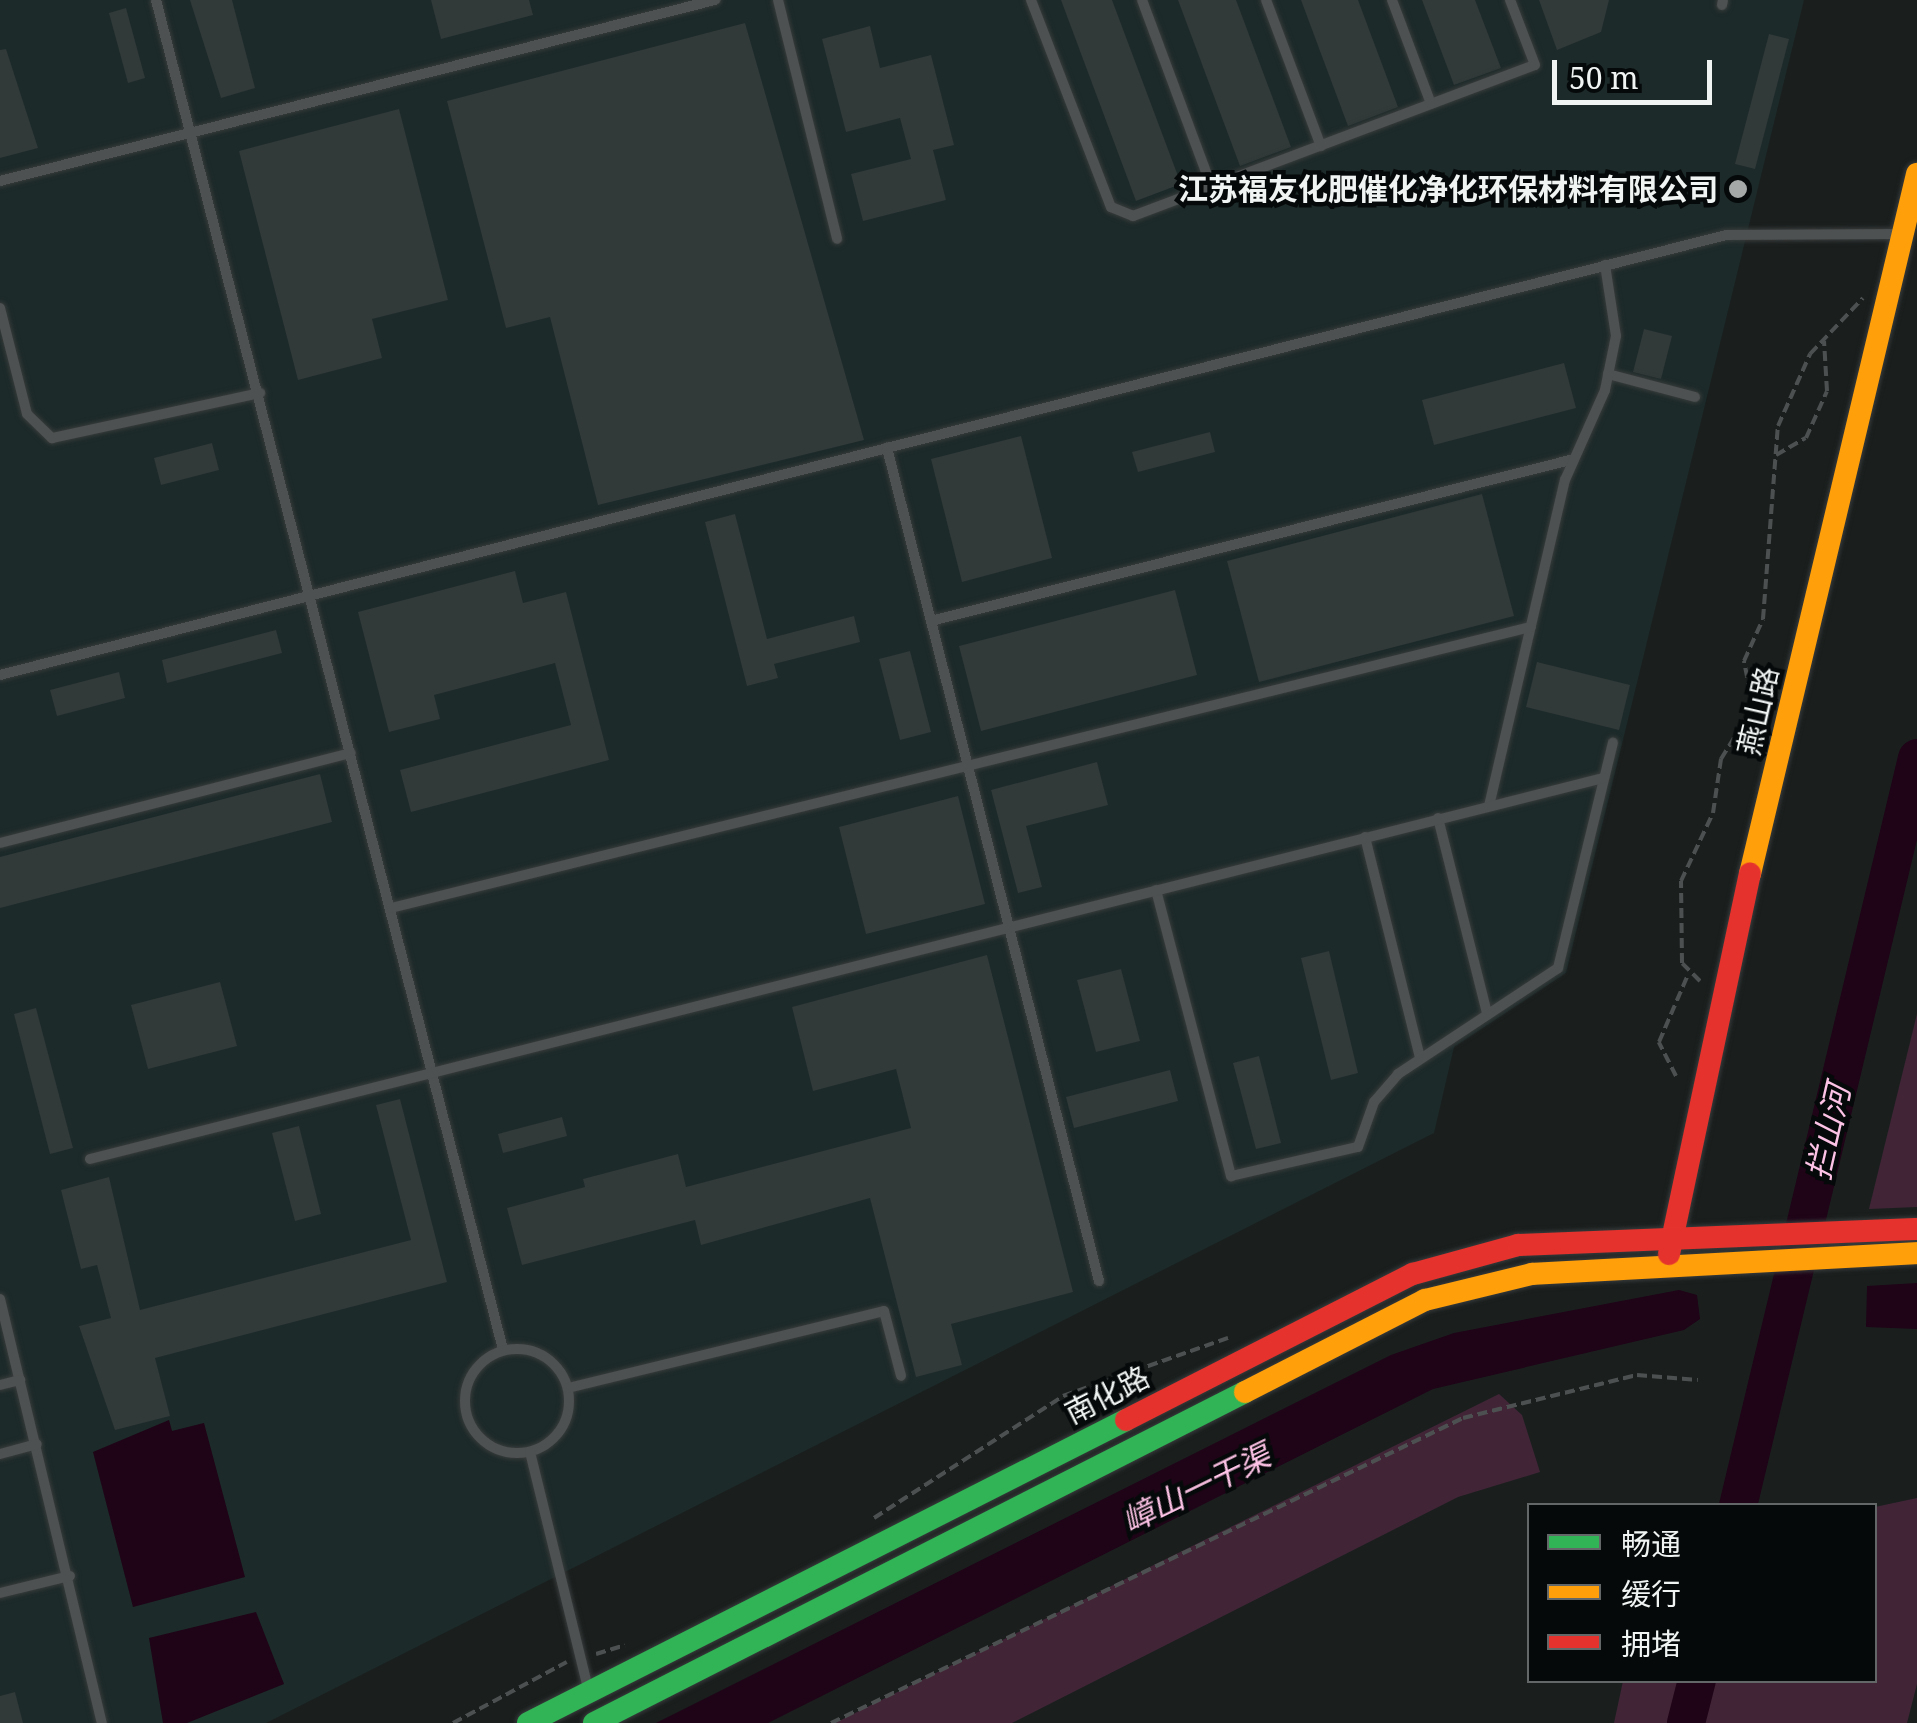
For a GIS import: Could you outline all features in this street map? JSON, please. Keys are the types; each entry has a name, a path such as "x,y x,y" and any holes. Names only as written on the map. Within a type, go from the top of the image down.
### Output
{"main road":[{"name":"燕山路","path":"1668,1265 1696,1098 1917,174"},
{"name":"南化路","path":"528,1723 1414,1274 1518,1245 1917,1229"},
{"name":"南化路","path":"596,1722 1425,1300 1532,1274 1917,1253"}],"lane":[{"path":"156,0 194,132 503,1350"},
{"path":"0,181 715,0"},
{"path":"778,0 837,239"},
{"path":"1032,0 1111,207 1134,216 1535,65 1510,0"},
{"path":"1142,0 1212,188"},
{"path":"1266,0 1320,146"},
{"path":"1392,0 1432,104"},
{"path":"0,676 1726,235 1903,234"},
{"path":"1488,806 1574,459 1608,374 1616,336 1606,265"},
{"path":"0,308 27,414 52,438 260,393"},
{"path":"1608,374 1696,397"},
{"path":"887,448 1099,1282"},
{"path":"931,621 1574,459"},
{"path":"391,908 1531,627"},
{"path":"1156,890 1231,1176 1358,1147 1374,1102 1420,1057 1558,968 1613,743"},
{"path":"0,842 351,752"},
{"path":"90,1159 1604,778"},
{"path":"1438,818 1487,1013"},
{"path":"1365,837 1420,1057"},
{"path":"0,1298 70,1576 102,1723"},
{"path":"568,1388 884,1311 901,1376"},
{"path":"503,1350 550,1360 568,1388 558,1434 530,1452 479,1438 464,1405 474,1371 503,1350"},
{"path":"0,1356 14,1353"},
{"path":"0,1385 20,1380"},
{"path":"0,1454 36,1444"},
{"path":"530,1452 596,1722"},
{"path":"0,1594 70,1576"}],"path":[{"path":"1696,1098 1659,1042 1688,974 1682,881 1713,813 1721,758 1753,707 1744,661 1763,620 1784,401 1852,303 1890,290"},
{"path":"1776,456 1806,438 1827,391 1824,341"},
{"path":"1688,974 1722,992"},
{"path":"867,1522 1063,1396 1234,1336"},
{"path":"831,1723 1463,1418 1636,1375 1698,1380"},
{"path":"453,1723 580,1658 636,1641"}],"shaded area":[{"path":"0,0 1804,0 1566,973 1454,1047 1434,1133 266,1723 0,1723"},
{"path":"1917,1014 1917,1207 1869,1209"},
{"path":"1499,1394 1522,1415 1540,1472 1458,1497 1012,1723 835,1723"},
{"path":"1917,1498 1917,1684 1907,1723 1614,1723 1623,1683 1877,1683 1877,1507"}],"water":[{"path":"1917,1283 1917,1329 1866,1327 1867,1286"},
{"name":"嶂山一干渠","path":"1679,1290 1697,1295 1700,1319 1684,1330 1433,1389 768,1723 656,1723 1391,1355 1454,1333"},
{"path":"169,1420 172,1431 204,1423 245,1577 133,1607 93,1452"},
{"path":"256,1612 284,1684 187,1723 163,1723 149,1638"}],"building":[{"path":"190,0 232,0 255,88 221,98"},
{"path":"431,0 529,0 533,15 441,39"},
{"path":"1061,0 1112,0 1181,184 1136,201"},
{"path":"1178,0 1236,0 1291,147 1240,166"},
{"path":"1301,0 1358,0 1398,107 1348,126"},
{"path":"1422,0 1475,0 1501,68 1454,85"},
{"path":"1539,0 1609,0 1601,32 1557,50"},
{"path":"126,8 145,78 128,83 109,13"},
{"path":"745,23 864,440 598,505 550,317 506,328 447,101"},
{"path":"870,26 880,68 931,55 954,145 933,150 946,200 863,221 851,174 911,159 900,118 846,132 822,39"},
{"path":"1769,34 1789,39 1755,169 1735,164"},
{"path":"6,49 38,148 0,158 0,50"},
{"path":"399,109 448,300 372,319 382,358 298,380 239,151"},
{"path":"1644,329 1672,336 1661,379 1633,372"},
{"path":"1564,363 1576,408 1434,445 1422,400"},
{"path":"1210,432 1215,452 1138,472 1132,452"},
{"path":"1021,436 1052,558 962,582 931,459"},
{"path":"212,443 219,470 161,485 154,458"},
{"path":"1482,494 1514,616 1259,682 1227,561"},
{"path":"735,514 767,639 854,616 860,642 774,664 778,678 747,686 705,522"},
{"path":"515,571 523,603 566,592 609,760 411,812 400,770 571,725 555,663 434,695 440,719 389,732 358,612"},
{"path":"1175,590 1197,675 981,731 959,646"},
{"path":"276,630 282,653 167,683 162,660"},
{"path":"910,651 931,732 900,740 879,659"},
{"path":"1537,662 1630,685 1619,730 1526,707"},
{"path":"119,672 125,698 57,716 50,690"},
{"path":"1097,762 1108,805 1026,826 1042,887 1018,893 991,790"},
{"path":"320,774 332,822 0,908 0,857"},
{"path":"958,796 985,904 866,934 839,827"},
{"path":"1329,951 1358,1073 1331,1080 1301,958"},
{"path":"987,955 1073,1292 951,1324 962,1365 916,1377 870,1198 701,1245 695,1220 522,1265 507,1208 585,1187 583,1179 678,1154 686,1187 911,1128 896,1069 813,1091 792,1007"},
{"path":"1121,969 1140,1041 1096,1052 1077,980"},
{"path":"220,982 237,1046 148,1069 131,1005"},
{"path":"36,1008 73,1148 50,1154 14,1014"},
{"path":"1259,1056 1281,1143 1256,1149 1233,1063"},
{"path":"1170,1070 1178,1101 1074,1128 1066,1097"},
{"path":"400,1099 447,1282 155,1358 170,1416 115,1430 79,1326 111,1318 97,1265 81,1269 61,1190 109,1177 140,1310 411,1240 376,1105"},
{"path":"562,1117 567,1136 503,1153 498,1134"},
{"path":"299,1126 321,1214 295,1221 272,1133"},
{"path":"15,1692 23,1723 0,1723 0,1696"}],"waterway":[{"name":"拦山河","path":"1739,1503 1917,758"},
{"name":"拦山河","path":"1686,1723 1696,1683"}],"traffic: fast":[{"path":"594,1723 1245,1392"},
{"path":"528,1723 1126,1420"}],"traffic: slow":[{"path":"1750,874 1917,174"},
{"path":"1245,1392 1425,1300 1532,1274 1917,1253"}],"traffic: jam":[{"path":"1669,1254 1750,874"},
{"path":"1126,1420 1413,1274 1518,1245 1917,1229"}],"place":[{"name":"江苏福友化肥催化净化环保材料有限公司","path":"1738,189"}]}
